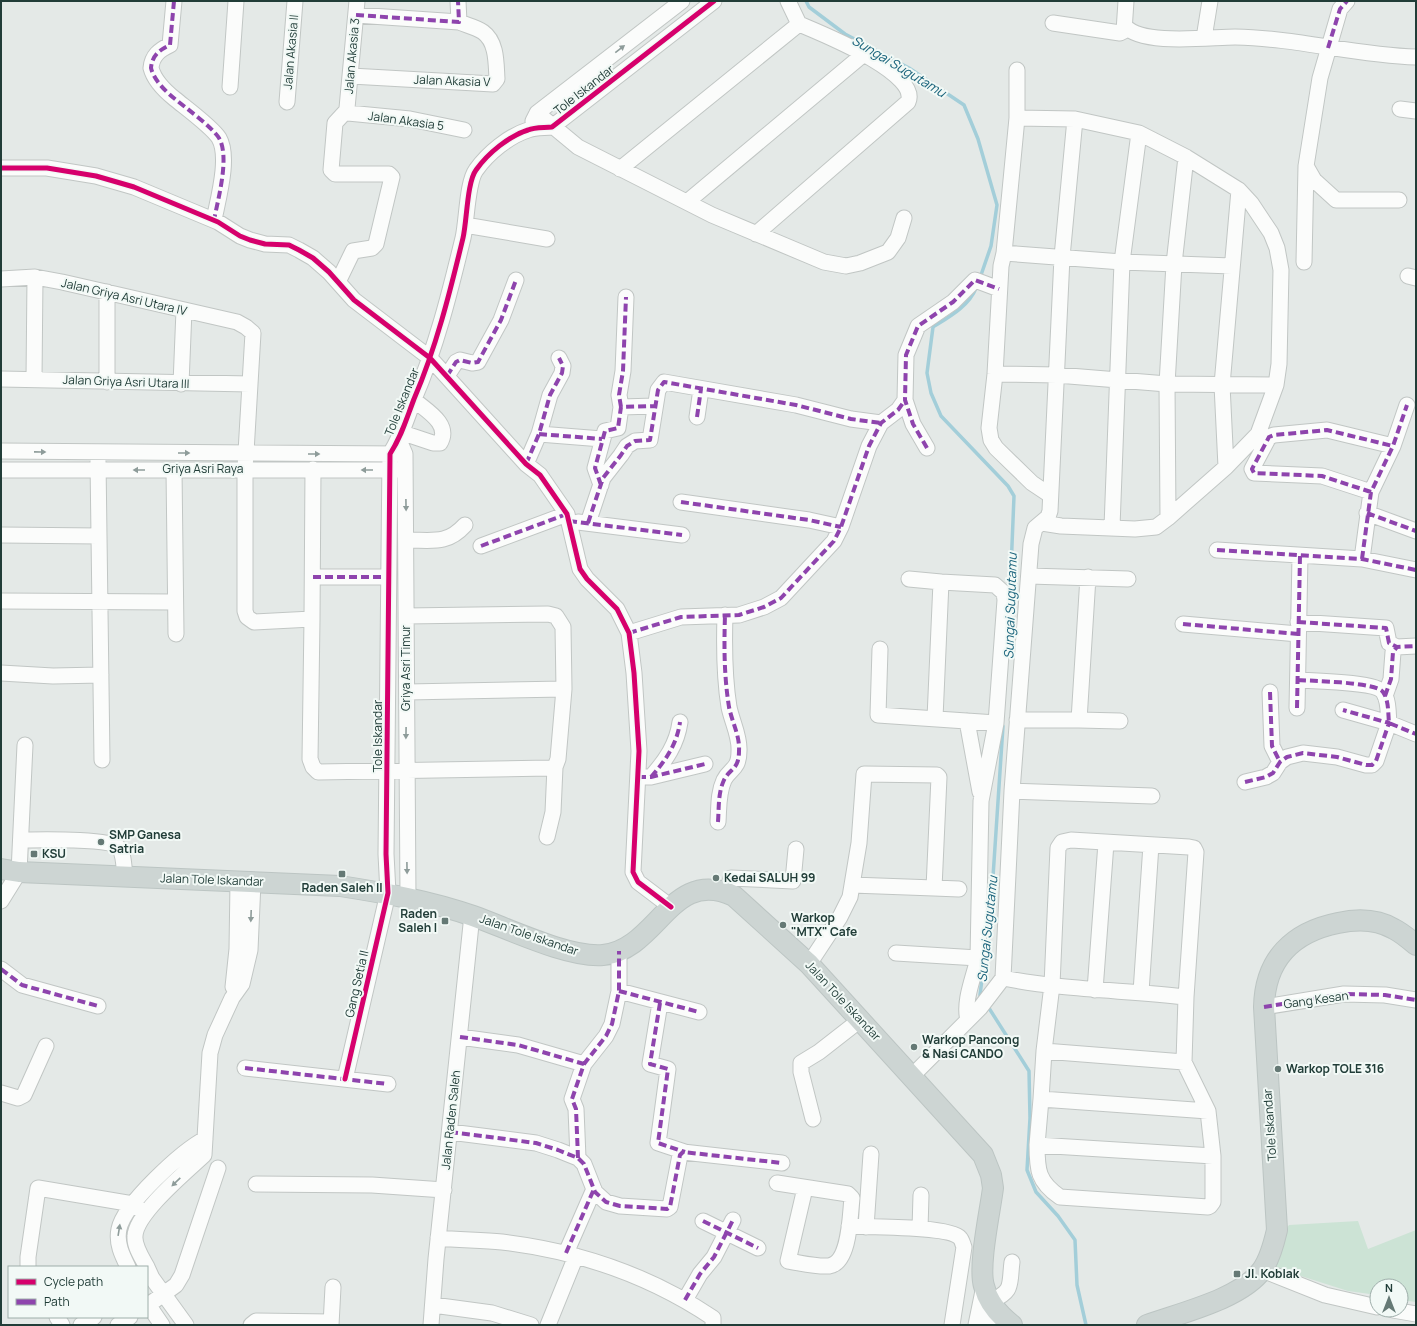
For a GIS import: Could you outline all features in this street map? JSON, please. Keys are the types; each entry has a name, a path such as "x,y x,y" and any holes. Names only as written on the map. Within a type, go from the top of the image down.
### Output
{"main road":[{"name":"Jalan Tole Iskandar","path":"10,870 340,886 388,893 472,915 563,949 588,955 604,955 619,952 637,940 685,895 699,889 727,892 734,896 809,964 983,1155 991,1175 993,1188 982,1271 985,1310"},
{"name":"Tole Iskandar","path":"1147,1325 1240,1291 1262,1270 1274,1243 1277,1230 1264,1007 1267,985 1280,956 1289,945 1302,935 1322,926 1358,920 1373,922 1393,928 1416,945"},
{"path":"985,1310 1002,1317 1012,1325"}],"street":[{"path":"174,1 170,45 162,49 154,56 150,68 167,93 215,133 221,142 223,168 214,220"},
{"path":"230,87 236,1"},
{"name":"Jalan Akasia II","path":"287,102 295,1"},
{"path":"356,8 459,22 458,1"},
{"name":"Tole Iskandar","path":"529,129 537,113 682,1"},
{"name":"Tole Iskandar","path":"388,893 386,854 390,454 401,436 430,358 455,272 475,170 502,144 529,129 552,127 714,1"},
{"path":"756,234 908,102 910,97 909,92 896,77 865,53 799,24 788,1"},
{"path":"1053,23 1120,34 1124,31 1125,26 1126,1"},
{"path":"1204,38 1210,1"},
{"path":"1304,262 1306,166 1320,78 1340,10 1347,1"},
{"name":"Jalan Akasia 3","path":"347,111 356,8"},
{"name":"Jalan Akasia V","path":"351,76 493,84 497,79 494,49 489,39 483,32 459,22"},
{"path":"620,169 799,24"},
{"path":"650,26 664,41"},
{"path":"1125,26 1131,32 1147,36 1180,39 1235,37 1290,41 1358,53 1416,57"},
{"path":"687,202 865,53"},
{"path":"1017,70 1016,118 1004,253 996,289 995,374 989,428 991,440 996,448 1032,483 1050,495"},
{"path":"1400,109 1416,111"},
{"path":"338,282 353,251 372,248 376,244 392,177 389,174 335,174 331,170 335,123 347,111"},
{"name":"Jalan Akasia 5","path":"347,111 410,119 464,130"},
{"path":"537,113 552,127 578,147 620,169 756,234 824,262 846,266 860,263 888,252 898,238 904,218"},
{"path":"1016,118 1076,119 1138,133 1186,157 1239,190 1264,221 1278,248 1281,290 1279,364 1276,385 1258,434 1226,467 1156,527 1135,529 1061,526 1042,523"},
{"path":"912,1076 980,1008 1001,981 1012,791 1031,544 1036,528 1048,517 1050,512 1062,257 1076,119"},
{"path":"1112,527 1122,262 1138,133"},
{"path":"1168,518 1167,384 1174,264 1186,157"},
{"path":"1306,166 1314,180 1336,200"},
{"path":"1,168 48,168 96,176 134,187 214,220 250,240 264,244 289,245 299,250 313,258 354,300 430,358 526,464 540,475 568,517 580,569 587,579 617,609 629,633 636,701 639,751 645,777 633,872 638,882 671,907"},
{"path":"1226,467 1222,385 1239,190"},
{"path":"1305,201 1399,200"},
{"path":"465,225 547,239"},
{"path":"1004,253 1122,262 1232,266"},
{"path":"34,379 35,277"},
{"name":"Jalan Griya Asri Utara IV","path":"1,279 35,277 237,322 246,326 253,333 250,384"},
{"path":"927,448 913,424 906,400 906,355 912,338 918,326 954,302 976,279 996,289"},
{"path":"447,376 456,362 460,360 472,363 478,362 501,320 516,280"},
{"path":"107,292 107,382"},
{"path":"601,485 595,468 602,438 606,429 618,428 620,407 619,395 623,371 626,297"},
{"path":"181,384 184,310"},
{"path":"526,464 538,434 550,395 562,373 563,366 559,358"},
{"path":"995,374 1057,374 1117,378 1167,384 1276,385"},
{"name":"Jalan Griya Asri Utara III","path":"1,379 181,384 250,384"},
{"path":"588,523 603,478 627,446 635,441 650,440 658,390 664,382 796,405 851,419 881,423"},
{"path":"250,384 245,453 245,611 247,617 254,622 312,619"},
{"path":"697,417 701,389"},
{"path":"401,436 433,443 440,443 444,436 444,429 440,423 414,400"},
{"path":"629,633 681,617 739,615 764,607 781,598 834,541 841,527 869,446 881,423 898,410 906,400"},
{"path":"1362,560 1367,513 1371,492 1393,446 1407,405"},
{"path":"620,407 655,406"},
{"path":"1371,492 1322,476 1254,473 1252,469 1268,437 1280,434 1327,430 1393,446"},
{"path":"538,434 602,438"},
{"name":"Griya Asri Timur","path":"401,436 405,454 406,469 406,771 408,898"},
{"name":"Griya Asri Raya","path":"1,451 98,453 405,454"},
{"path":"98,453 102,760"},
{"path":"313,469 314,577 310,759 312,767 318,772 388,771"},
{"name":"Griya Asri Raya","path":"1,470 406,469"},
{"path":"174,470 174,602 176,634"},
{"path":"681,502 809,520 841,527"},
{"path":"1367,513 1416,531"},
{"path":"481,546 568,517 588,523 682,534"},
{"path":"406,540 446,539 456,535 465,525"},
{"path":"1,535 99,536"},
{"path":"1217,550 1362,560 1416,570"},
{"path":"1297,708 1300,556"},
{"path":"1029,576 1128,579"},
{"path":"314,577 388,577"},
{"path":"1079,720 1088,577"},
{"path":"909,579 996,585 1004,593 1005,600 996,723 981,801 978,958 969,996 968,1020"},
{"path":"935,718 941,582"},
{"path":"1,600 174,602"},
{"path":"406,616 548,614 556,616 563,627 564,689 558,759 555,767 553,812 547,837"},
{"path":"718,822 719,800 723,781 735,768 739,751 729,708 726,683 724,659 725,616"},
{"path":"1183,624 1298,628 1386,628 1389,643 1397,647 1416,646"},
{"path":"1385,696 1391,680 1393,652 1397,647"},
{"path":"880,649 878,715 996,723"},
{"path":"1,673 53,676 101,675"},
{"path":"1244,782 1270,775 1280,762 1287,757 1303,753 1337,756 1366,765 1372,764 1376,761 1389,723 1383,691 1377,688 1338,682 1298,680"},
{"path":"407,692 564,689"},
{"path":"1270,692 1272,746 1280,762"},
{"path":"1343,710 1389,723 1416,734"},
{"path":"1017,720 1120,721"},
{"path":"967,721 981,801"},
{"path":"645,777 665,761 674,746 680,722"},
{"path":"1,901 21,840 25,745"},
{"path":"645,777 705,764"},
{"name":"Tole Iskandar","path":"388,771 555,767"},
{"path":"809,964 840,916 850,897 859,843 864,774 937,775 940,781 934,888"},
{"path":"1012,791 1152,796"},
{"path":"21,840 103,841 118,846 121,851 125,876"},
{"path":"1071,840 1106,843 1189,847 1194,848 1196,852 1186,996 1184,1062 1208,1111 1213,1156 1214,1202 1210,1206 1060,1197 1048,1189 1037,1169 1037,1145 1044,1051 1052,985 1058,848 1062,842 1071,840"},
{"path":"1095,990 1106,843"},
{"path":"1142,992 1151,845"},
{"path":"727,892 731,878 793,881 796,849"},
{"path":"127,1266 120,1252 119,1230 121,1220 139,1208 201,1147 210,1053 215,1035 232,998 245,882"},
{"path":"852,885 959,889"},
{"name":"Gang Setia II","path":"345,1079 388,893"},
{"name":"Jalan Raden Saleh","path":"431,1325 438,1238 472,915"},
{"path":"578,1158 576,1110 572,1099 584,1064 606,1036 612,1024 619,992 619,952"},
{"path":"896,953 978,958"},
{"path":"1,969 22,985 98,1006"},
{"path":"1001,981 1095,990 1186,996"},
{"path":"619,992 699,1012"},
{"name":"Gang Kesan","path":"1264,1007 1344,994 1385,995 1416,1000"},
{"path":"660,1003 650,1064 668,1068 658,1143 685,1152 782,1163"},
{"path":"813,1119 801,1072 801,1063 819,1052 860,1020"},
{"path":"460,1037 518,1045 584,1064"},
{"path":"1,1093 18,1098 24,1095 46,1046"},
{"path":"1044,1051 1184,1062"},
{"path":"245,1068 388,1084"},
{"path":"1041,1099 1208,1111"},
{"path":"450,1132 536,1143 578,1158 584,1164 594,1188 606,1202 620,1206 667,1209 672,1204 680,1155 685,1152"},
{"path":"1037,1145 1213,1156"},
{"path":"866,1227 871,1154"},
{"path":"162,1325 148,1305 176,1285 182,1275 218,1168"},
{"path":"777,1183 848,1194 852,1198 845,1250 841,1259 833,1264 818,1265 781,1260 805,1188"},
{"path":"256,1184 372,1185 444,1190"},
{"path":"28,1266 38,1188 139,1208"},
{"path":"548,1325 594,1188"},
{"path":"920,1229 921,1195"},
{"path":"139,1208 135,1236 137,1247 145,1266"},
{"path":"703,1221 730,1226 758,1248"},
{"path":"685,1300 700,1274 714,1257 730,1226"},
{"path":"849,1226 938,1230 954,1235 960,1239 964,1247 952,1319 985,1310 1004,1295 1008,1291 1012,1262"},
{"path":"438,1238 502,1242 571,1254 603,1263 668,1290 685,1300 713,1322"},
{"path":"1262,1270 1325,1295 1369,1305"},
{"path":"148,1274 186,1325"},
{"path":"251,1325 256,1321 331,1323 333,1287"},
{"path":"433,1305 492,1313 531,1325"},
{"path":"82,1325 92,1318"},
{"path":"118,1325 128,1318"}],"green space":[{"path":"1358,1221 1368,1249 1416,1230 1416,1302 1409,1301 1409,1278 1369,1278 1369,1294 1348,1291 1260,1263 1289,1225"}],"waterway":[{"name":"Sungai Sugutamu","path":"806,1 809,7 845,34 909,68 964,105 978,139 997,205 991,246 980,278"},
{"name":"Sungai Sugutamu","path":"976,288 964,306 933,327 927,373 931,393 941,416 1008,486 1014,496 1010,594"},
{"name":"Sungai Sugutamu","path":"985,951 992,892 1003,726"},
{"name":"Sungai Sugutamu","path":"983,998 980,995 984,963"},
{"name":"Sungai Sugutamu","path":"987,1005 1029,1071 1030,1118 1027,1170 1036,1192 1058,1216 1075,1240 1077,1285 1086,1325"}],"marked path":[{"path":"174,1 170,45 157,54 153,60 151,68 157,81 164,89 205,123 219,138 222,146 223,167 214,220 212,219"},
{"path":"356,15 459,22 458,1"},
{"path":"1328,48 1340,9 1347,1"},
{"path":"447,376 456,362 460,360 472,363 478,362 501,320 516,280"},
{"path":"927,448 913,424 905,400 906,355 918,326 953,302 975,280 999,289"},
{"path":"621,407 619,395 623,371 626,297"},
{"path":"526,464 539,434 550,395 562,373 563,366 559,358"},
{"path":"588,523 603,478 627,446 635,441 650,440 658,390 664,382 796,405 851,419 881,423"},
{"path":"697,417 701,389"},
{"path":"629,633 681,617 739,615 764,607 781,598 834,541 841,527 869,446 881,423 898,410 905,400"},
{"path":"1362,559 1371,492 1393,446 1407,405"},
{"path":"601,485 595,468 605,431 618,428 621,407 655,406"},
{"path":"1371,492 1322,476 1254,473 1252,469 1269,437 1274,435 1327,430 1393,446"},
{"path":"539,434 602,439"},
{"path":"681,502 809,520 841,527"},
{"path":"1367,513 1416,531"},
{"path":"481,546 567,514"},
{"path":"569,521 682,535"},
{"path":"1217,550 1362,559 1416,570"},
{"path":"1297,708 1300,556"},
{"path":"313,577 388,577"},
{"path":"718,822 719,800 722,785 726,776 738,762 739,757 739,745 729,707 726,684 725,615"},
{"path":"1298,622 1386,628 1389,643 1397,647 1416,646"},
{"path":"1183,624 1298,634"},
{"path":"1385,696 1391,679 1393,652 1397,647"},
{"path":"1298,680 1357,684 1378,689 1385,695 1388,707 1389,723 1416,734"},
{"path":"1270,692 1272,746 1280,762"},
{"path":"1245,782 1266,777 1273,773 1280,762 1287,757 1303,753 1337,757 1366,765 1372,765 1376,761 1389,723 1343,710"},
{"path":"651,777 670,751 679,730 680,722"},
{"path":"638,777 651,777 705,764"},
{"path":"578,1158 576,1109 572,1099 584,1064 606,1036 612,1024 619,991 619,951"},
{"path":"1,969 22,985 98,1006"},
{"path":"619,991 699,1012"},
{"path":"1264,1007 1344,994 1385,995 1416,1000"},
{"path":"660,1003 650,1064 668,1069 658,1143 685,1152"},
{"path":"460,1037 518,1045 584,1064"},
{"path":"245,1068 388,1084"},
{"path":"450,1132 536,1143 578,1158 584,1164 595,1192 606,1202 620,1206 667,1209 670,1207 680,1155 683,1152 782,1163"},
{"path":"566,1253 594,1189"},
{"path":"685,1300 700,1274 714,1257 733,1220"},
{"path":"703,1221 758,1248"}],"cycle path":[{"path":"345,1079 388,893 386,854 390,454 401,434 422,380 442,320 463,238 469,192 473,176 487,157 499,146 514,136 531,129 552,127 714,1"},
{"path":"1,168 47,168 96,176 134,187 218,222 240,236 250,240 265,244 289,245 299,250 313,258 329,272 354,300 430,358 526,464 540,475 567,514 580,569 587,579 617,609 629,633 634,673 639,751 633,872 638,882 671,907"}],"place":[{"name":"SMP Ganesa Satria","path":"101,842"},
{"name":"KSU","path":"34,854"},
{"name":"Raden Saleh II","path":"342,874"},
{"name":"Kedai SALUH 99","path":"716,878"},
{"name":"Raden Saleh I","path":"445,921"},
{"name":"Warkop \"MTX\" Cafe","path":"783,925"},
{"name":"Warkop Pancong & Nasi CANDO","path":"914,1047"},
{"name":"Warkop TOLE 316","path":"1278,1069"},
{"name":"Jl. Koblak","path":"1237,1274"}]}
